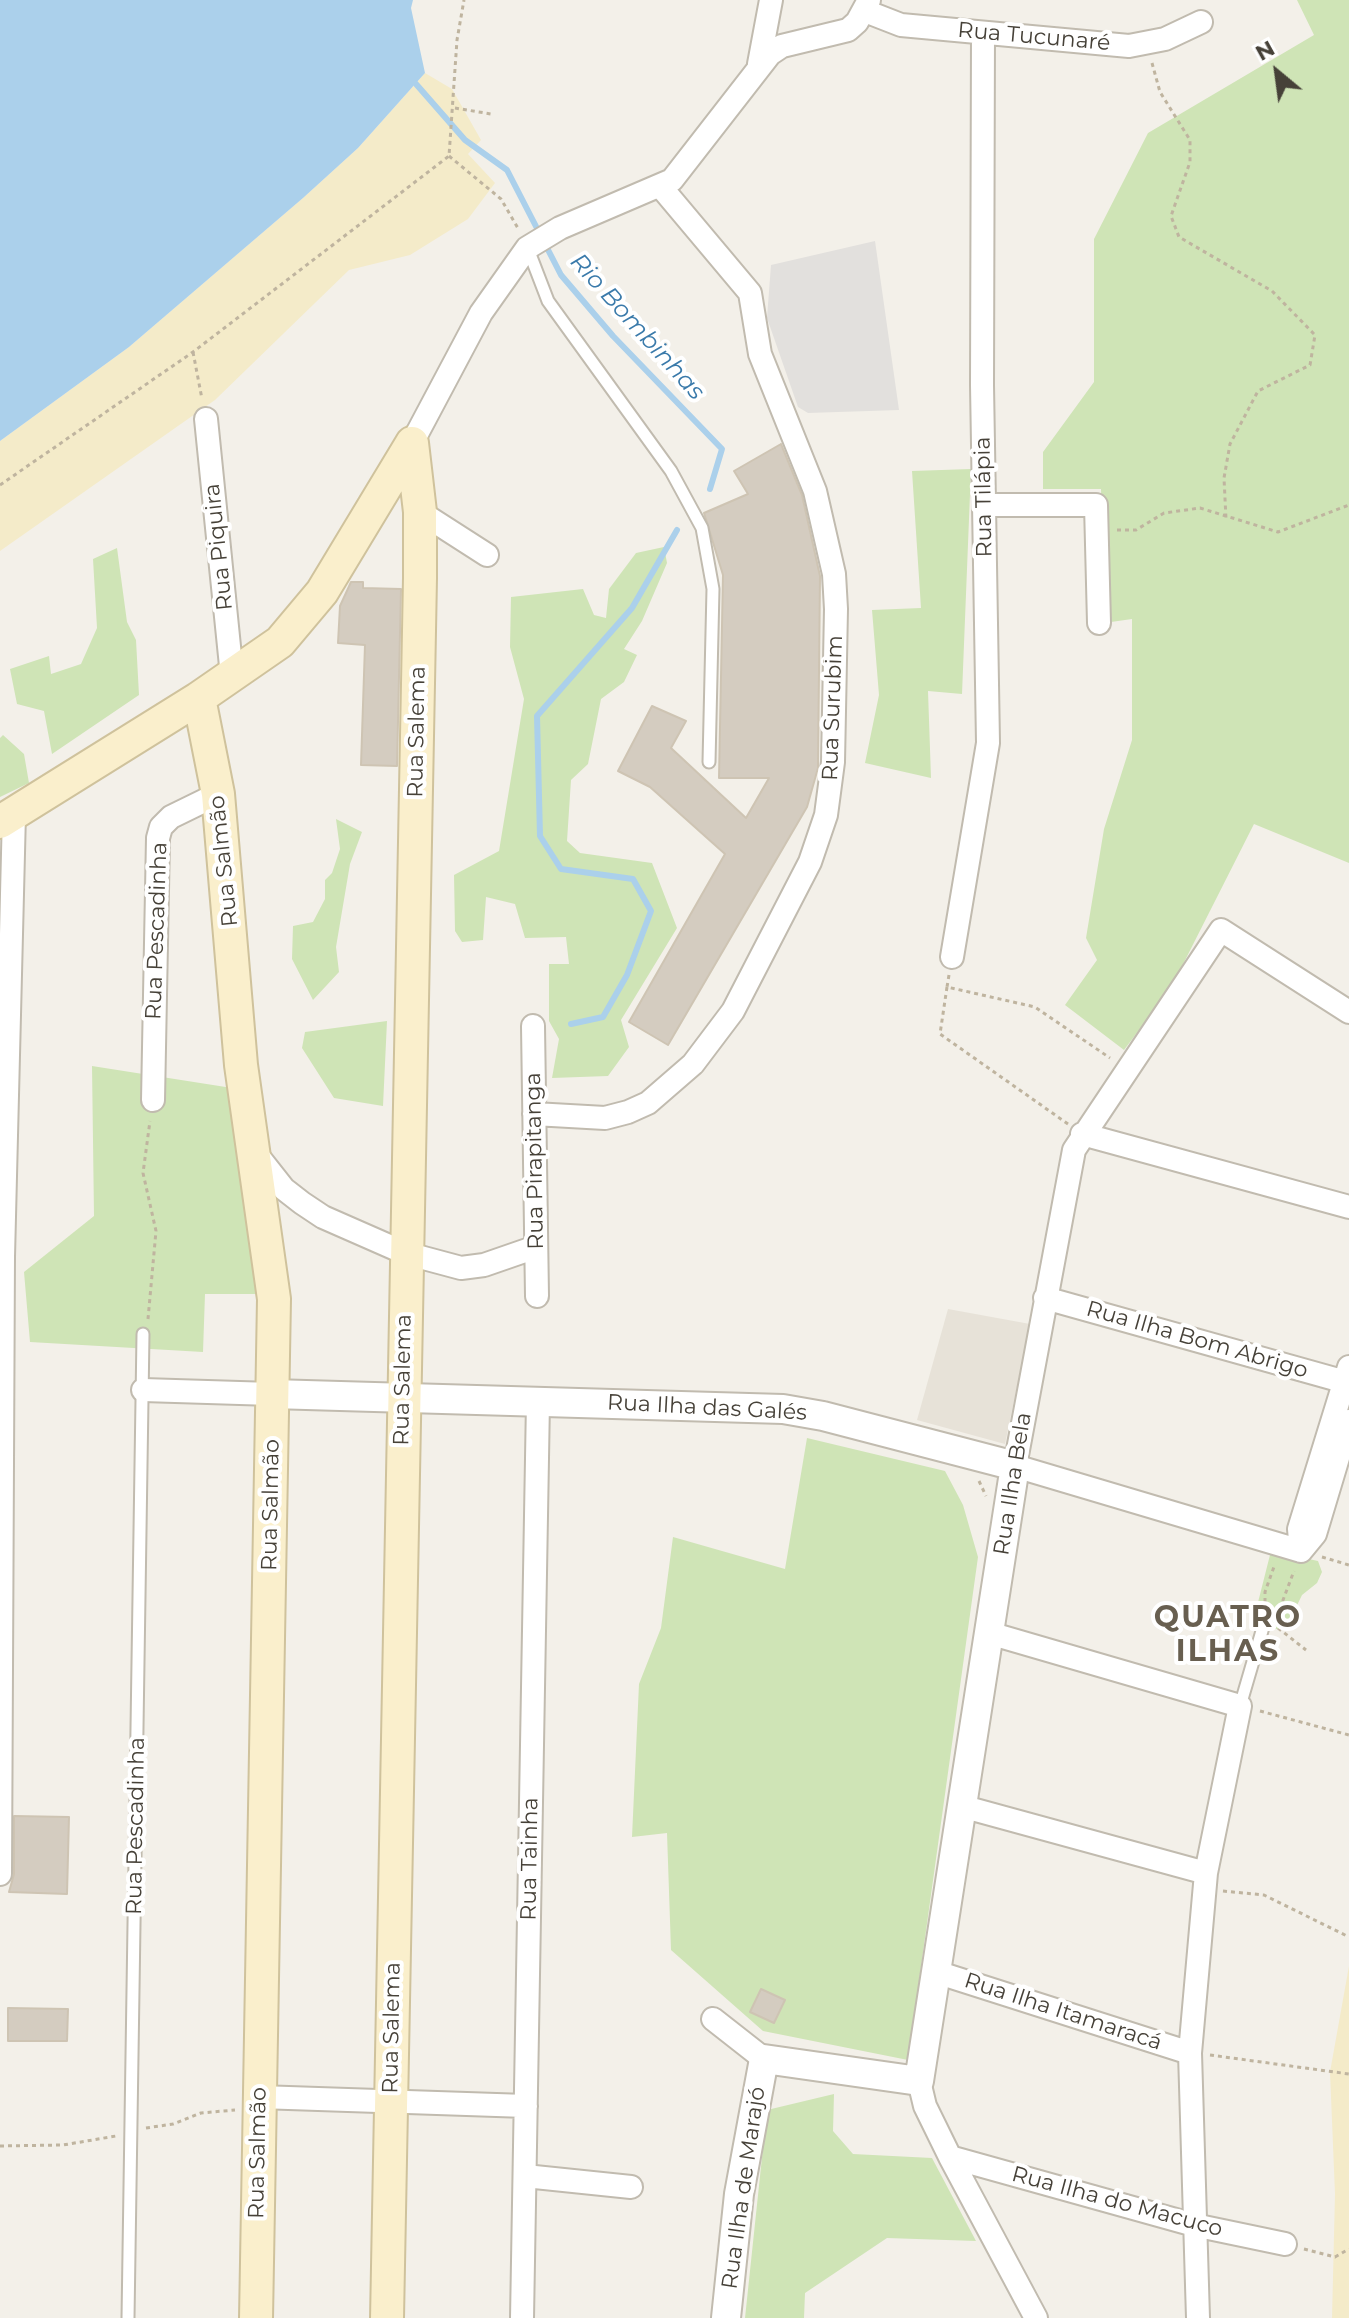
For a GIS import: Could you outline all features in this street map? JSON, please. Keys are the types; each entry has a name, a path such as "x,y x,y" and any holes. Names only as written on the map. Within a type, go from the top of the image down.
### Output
{"main road":[{"name":"Rua Salema","path":"387,2318 420,512 412,443"},
{"path":"7,818 199,698 280,642 300,622 412,443"},
{"name":"Rua Salmão","path":"199,698 218,794 241,1065 274,1299 256,2318"}],"street":[{"path":"759,64 771,0"},
{"path":"412,443 481,313 529,247 551,233 661,187 682,170 759,64 782,46 848,30 867,5"},
{"name":"Rua Tucunaré","path":"867,5 901,25 1146,44 1201,22"},
{"name":"Rua Tilápia","path":"952,957 988,743 983,33"},
{"name":"Rua Surubim","path":"534,1114 605,1118 628,1112 648,1103 693,1064 733,1011 810,862 826,815 833,762 836,609 834,574 815,491 760,354 750,293 661,187"},
{"name":"Rua Piquira","path":"206,419 232,676"},
{"path":"985,505 1096,505 1099,623"},
{"path":"420,512 487,555"},
{"name":"Rua Pescadinha","path":"153,1100 158,838 161,827 171,817 218,794"},
{"path":"0,1874 7,818"},
{"name":"Rua Ilha Bela","path":"919,2081 1015,1466 1069,1166 1082,1134 1221,930 1349,1012"},
{"name":"Rua Pirapitanga","path":"533,1026 537,1296"},
{"path":"1082,1134 1349,1207"},
{"path":"254,1150 284,1189 302,1203 323,1217 405,1253 461,1268 484,1265 536,1247"},
{"name":"Rua Ilha Bom Abrigo","path":"1045,1298 1347,1377"},
{"path":"1291,1548 1347,1377"},
{"name":"Rua Ilha das Galés","path":"143,1390 783,1409 823,1416 1015,1466 1291,1548"},
{"name":"Rua Tainha","path":"522,2318 538,1401"},
{"path":"1291,1548 1315,1534 1349,1421"},
{"path":"989,1633 1240,1706 1206,1873 1190,2053 1198,2318"},
{"path":"961,1806 1206,1873"},
{"name":"Rua Ilha Itamaracá","path":"936,1972 1190,2053"},
{"path":"713,2019 764,2059 919,2081 925,2106 950,2157 1036,2318"},
{"name":"Rua Ilha de Marajó","path":"726,2318 739,2194 764,2059"},
{"path":"259,2097 526,2106"},
{"name":"Rua Ilha do Macuco","path":"950,2157 1194,2225 1285,2244"},
{"path":"525,2176 631,2187"}],"lane":[{"path":"529,247 548,301 671,471 702,528 713,589 709,762"},
{"name":"Rua Pescadinha","path":"128,2318 143,1334"},
{"path":"1240,1706 1264,1624"}],"path":[{"path":"0,485 193,352 449,156 455,108 457,40 464,0"},
{"path":"1146,44 1160,92 1190,140 1190,162 1171,216 1179,237 1272,291 1315,335 1310,365 1258,391 1230,444 1224,478 1226,519"},
{"path":"455,108 491,114"},
{"path":"449,156 501,199 529,247"},
{"path":"193,352 206,419"},
{"path":"1097,531 1136,530 1164,513 1200,508 1226,519 1278,532 1349,505"},
{"path":"952,957 940,1034 1082,1134"},
{"path":"947,987 1035,1007 1127,1069"},
{"path":"143,1334 152,1307 156,1231 143,1173 153,1100"},
{"path":"976,1476 986,1496"},
{"path":"1306,1650 1274,1625 1264,1624 1265,1592 1291,1548 1349,1565"},
{"path":"1240,1706 1349,1735"},
{"path":"1206,1873 1212,1886 1221,1891 1264,1895 1349,1937"},
{"path":"1190,2053 1349,2074"},
{"path":"1285,2244 1335,2257 1349,2249"}],"shaded area":[{"path":"875,241 899,410 808,413 798,407 767,318 771,265"},
{"path":"948,1309 1030,1324 1005,1444 917,1420"}],"green space":[{"path":"1297,0 1349,0 1349,863 1254,824 1172,986 1124,1050 1065,1005 1097,960 1086,938 1104,829 1132,740 1132,619 1104,623 1101,489 1043,489 1043,452 1094,382 1094,239 1148,133 1314,35"},
{"path":"971,469 962,694 928,691 931,778 865,763 879,695 872,610 921,608 912,471"},
{"path":"664,547 667,563 642,621 624,649 637,655 624,682 601,699 588,764 571,780 567,841 580,853 652,863 677,928 621,1020 629,1047 608,1076 552,1078 559,1039 549,1021 549,964 569,964 566,937 525,938 515,904 486,897 483,940 462,942 455,931 454,875 499,851 524,699 510,647 511,597 583,589 594,615 606,618 609,589 636,553"},
{"path":"117,548 127,622 136,640 139,695 52,754 44,711 17,704 10,669 49,656 51,674 81,664 97,628 93,559"},
{"path":"3,735 24,754 29,783 0,797 0,738"},
{"path":"336,819 362,832 350,864 336,947 339,972 313,1000 292,959 293,926 313,922 325,899 325,880 332,873 340,849"},
{"path":"387,1021 383,1106 334,1098 302,1048 305,1032"},
{"path":"92,1066 232,1088 259,1294 205,1294 203,1352 30,1342 24,1272 94,1216"},
{"path":"807,1438 945,1471 963,1505 978,1557 908,2060 763,2031 671,1950 667,1833 632,1837 639,1684 661,1628 673,1537 785,1569"},
{"path":"1271,1551 1318,1561 1322,1572 1317,1583 1302,1595 1285,1630 1252,1626"},
{"path":"834,2094 833,2131 853,2154 932,2158 976,2241 887,2238 805,2293 804,2318 745,2318 767,2110"}],"sand":[{"path":"425,73 452,89 481,140 468,154 495,183 468,219 410,255 349,270 215,400 0,551 0,441 129,347 303,198 358,148"},
{"path":"1349,1966 1349,2318 1332,2318 1335,2194 1330,2072"}],"water":[{"path":"0,0 413,0 411,8 425,73 358,148 303,198 129,347 0,441"}],"building":[{"path":"781,444 802,495 820,576 818,768 807,807 668,1045 629,1022 725,854 650,787 618,771 652,706 686,721 671,748 746,818 769,778 719,778 723,575 704,513 748,494 734,471"},
{"path":"351,582 363,582 363,588 401,589 397,766 361,765 365,645 338,643 340,606"},
{"path":"14,1816 69,1817 67,1894 9,1892 14,1874"},
{"path":"761,1989 785,2000 774,2023 750,2012"},
{"path":"8,2008 68,2009 67,2041 8,2041"}],"waterway":[{"name":"Rio Bombinhas","path":"416,84 465,140 507,170 561,275 613,336 722,449 710,489"},
{"path":"571,1024 603,1017 627,975 651,911 633,879 561,869 540,836 537,716 632,608 677,530"}],"district":[{"name":"QUATRO ILHAS","path":"1228,1635"}]}
